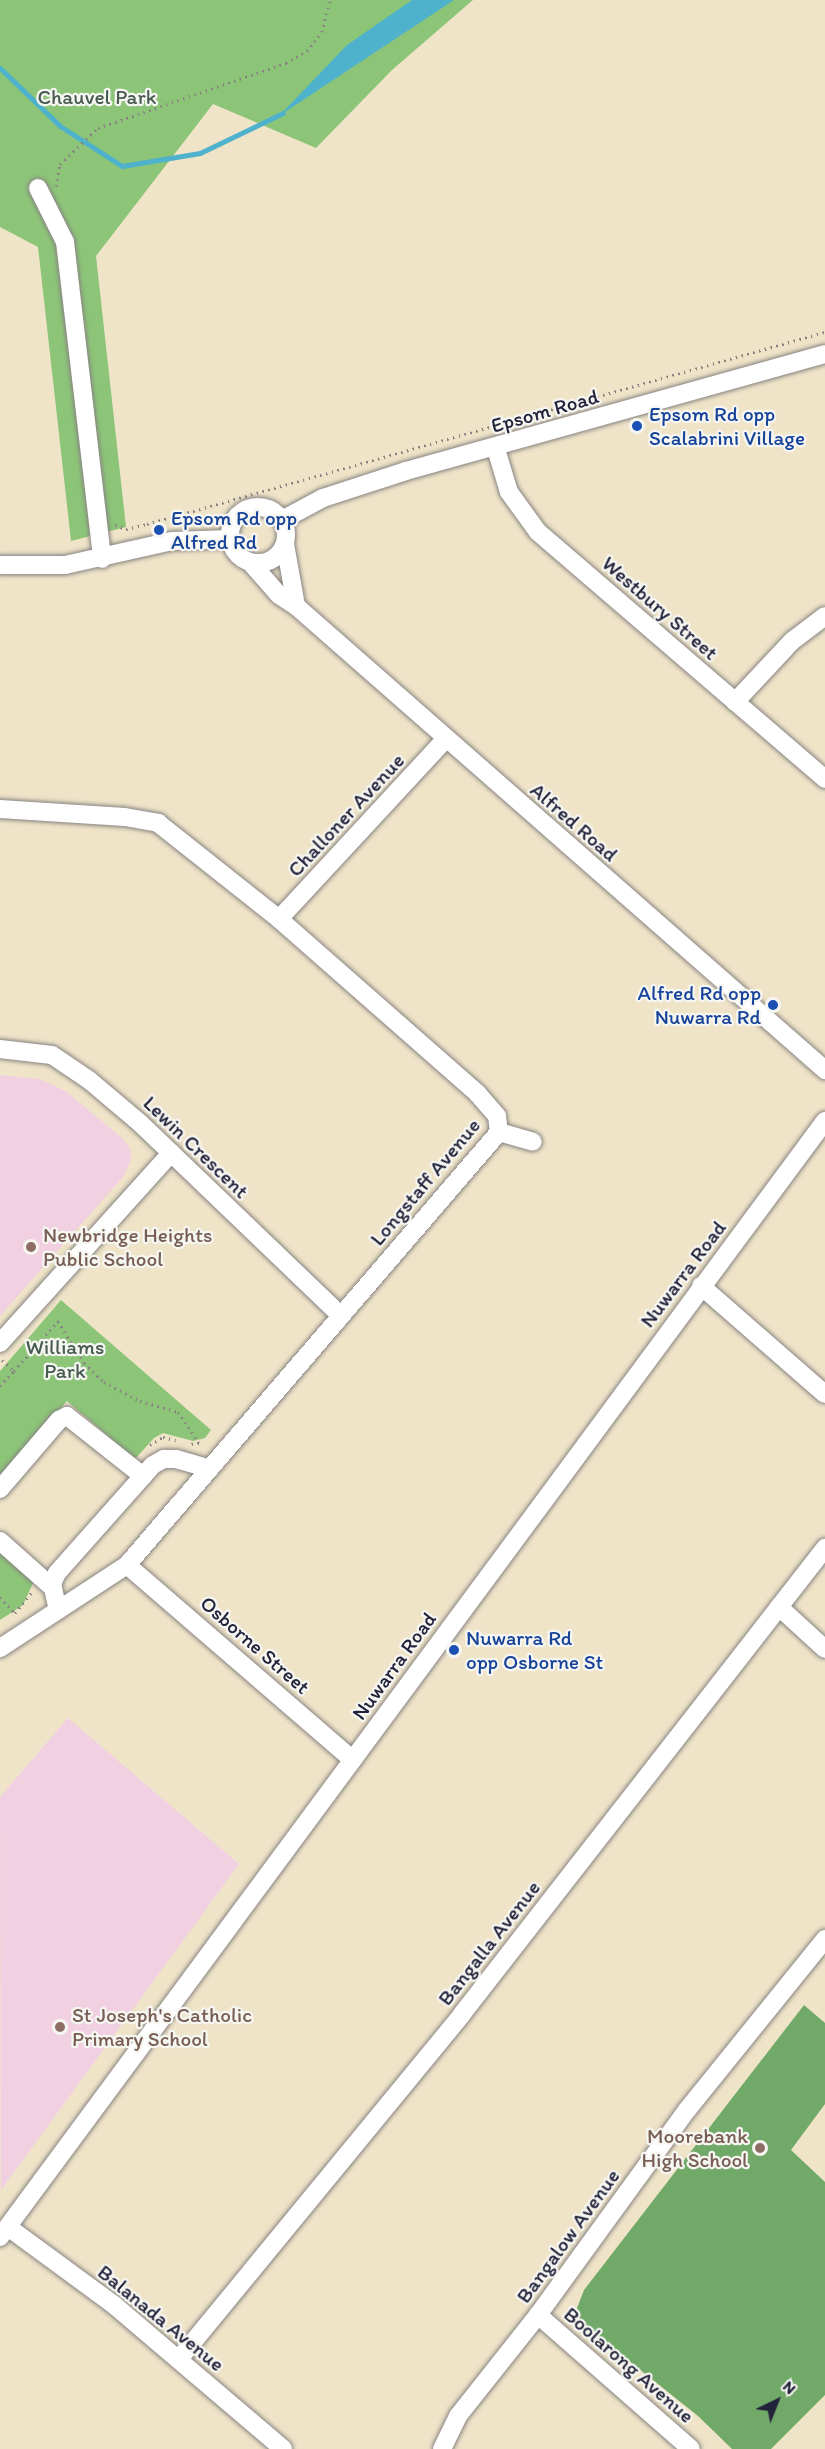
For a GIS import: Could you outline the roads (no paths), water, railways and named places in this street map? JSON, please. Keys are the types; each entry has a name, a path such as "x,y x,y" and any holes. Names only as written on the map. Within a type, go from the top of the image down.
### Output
{"street":[{"path":"38,188 65,242 102,559"},
{"name":"Epsom Road","path":"282,520 323,498 825,354"},
{"name":"Westbury Street","path":"496,449 509,492 538,532 825,779"},
{"path":"285,544 275,558 251,563 237,554 230,539 233,522 244,510 261,507 282,520 296,606"},
{"path":"0,565 65,565 102,559 172,541 230,539"},
{"name":"Alfred Road","path":"251,563 279,595 296,606 445,740 825,1070"},
{"path":"735,702 792,641 825,616"},
{"name":"Challoner Avenue","path":"279,919 445,740"},
{"name":"Longstaff Avenue","path":"0,809 124,817 158,823 279,919 477,1093 497,1116 499,1132 127,1565 0,1648"},
{"name":"Lewin Crescent","path":"0,1049 52,1055 89,1080 171,1153 341,1316"},
{"name":"Nuwarra Road","path":"4,2232 825,1121"},
{"path":"499,1132 533,1142"},
{"path":"0,1343 171,1153"},
{"path":"701,1286 825,1394"},
{"path":"0,1489 67,1416 137,1472"},
{"path":"46,1583 57,1573 137,1472 164,1458 210,1468"},
{"path":"0,1541 46,1583 58,1610"},
{"name":"Bangalla Avenue","path":"179,2359 462,2014 825,1548"},
{"name":"Osborne Street","path":"127,1565 353,1760"},
{"path":"779,1607 825,1649"},
{"name":"Bangalow Avenue","path":"442,2449 458,2416 538,2315 687,2110 825,1939"},
{"name":"Balanada Avenue","path":"4,2232 43,2253 179,2359 283,2449"},
{"name":"Boolarong Avenue","path":"538,2315 691,2449"}],"water":[{"path":"412,0 454,0 279,116 347,45"}],"waterway":[{"path":"0,68 60,126 122,166 200,153 283,113"}],"place":[{"name":"Epsom Rd opp Scalabrini Village","path":"637,426"},
{"name":"Epsom Rd opp Alfred Rd","path":"159,530"},
{"name":"Alfred Rd opp Nuwarra Rd","path":"773,1005"},
{"name":"Newbridge Heights Public School","path":"31,1247"},
{"name":"Nuwarra Rd opp Osborne St","path":"454,1650"},
{"name":"St Joseph's Catholic Primary School","path":"60,2027"},
{"name":"Moorebank High School","path":"760,2148"}],"park label":[{"name":"Chauvel Park","path":"97,97"},
{"name":"Williams Park","path":"65,1359"}]}
